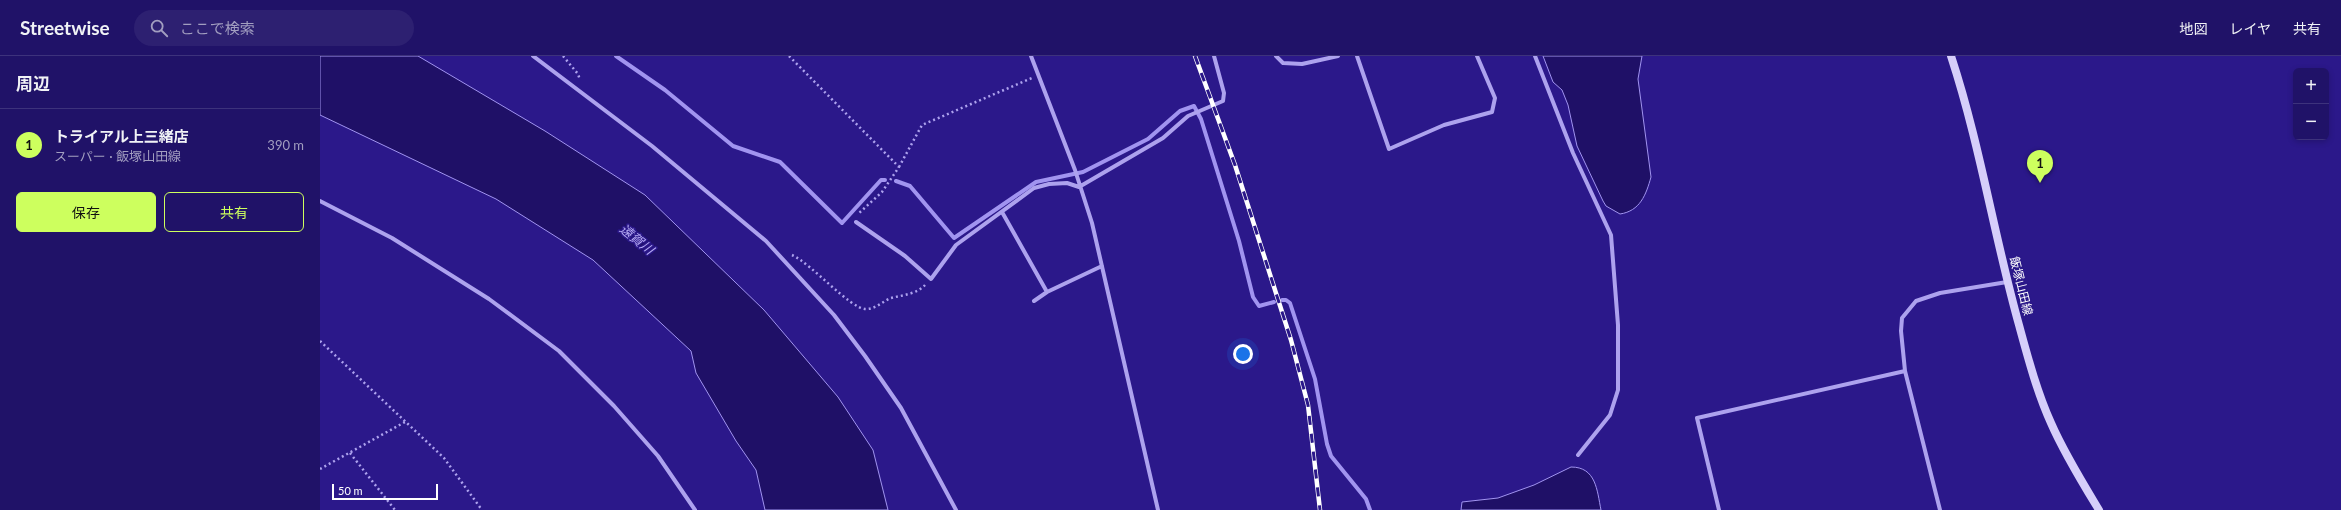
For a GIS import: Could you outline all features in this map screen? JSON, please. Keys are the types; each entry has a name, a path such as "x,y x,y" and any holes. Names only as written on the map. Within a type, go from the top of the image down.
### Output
{"main road":[{"name":"飯塚山田線","path":"1951,56 1966,101 2007,282 2029,360 2050,422 2071,464 2099,510"}],"street":[{"path":"533,56 652,146 766,241 834,315 901,408 956,510"},
{"path":"1031,56 1075,170 1079,187 1092,223 1158,510"},
{"path":"856,222 905,256 931,279 956,245 1034,188 1049,184 1067,183 1079,187 1163,138 1192,114 1223,101 1224,93 1214,56"},
{"path":"1276,56 1283,63 1302,64 1338,56"},
{"path":"1357,56 1389,149 1444,125 1492,112 1495,98 1477,56"},
{"path":"1535,56 1573,153 1611,235 1618,325 1618,390 1610,415 1578,454"},
{"path":"320,201 392,238 489,299 559,351 614,406 658,456 695,510"},
{"path":"1002,212 1048,292"},
{"path":"1034,302 1048,292 1102,266"},
{"path":"1940,510 1905,371 1901,331 1902,318 1916,302 1940,293 2007,282"},
{"path":"1719,510 1697,418 1905,371"}],"path":[{"path":"563,56 578,74 583,93"},
{"path":"789,56 899,167"},
{"path":"856,222 859,211 882,192 899,167 922,125 1039,75"},
{"path":"790,254 831,284 851,302 866,309 876,307 886,300 921,290 931,279"},
{"path":"320,341 444,458 482,510"},
{"path":"320,469 405,422"},
{"path":"350,452 395,510"}],"water":[{"name":"遠賀川","path":"320,56 418,56 545,131 645,195 764,310 838,397 873,450 888,510 765,510 756,470 736,441 696,373 691,351 593,260 496,199 320,115"},
{"path":"1543,56 1642,56 1638,79 1651,177 1644,196 1633,209 1620,214 1606,206 1603,201 1577,146 1568,105 1562,90 1553,82"},
{"path":"1571,467 1579,468 1586,471 1590,475 1594,481 1601,510 1461,510 1462,502 1498,498 1534,485"}],"waterway":[{"path":"616,56 665,90 733,146 780,162 842,223 881,180 885,180"},
{"path":"896,181 910,186 954,238 1036,182 1083,172 1148,139 1180,111 1194,106 1201,119 1239,241 1253,297 1259,306 1274,302"},
{"path":"1282,300 1286,300 1290,303 1315,379 1327,444 1331,456 1366,499 1370,510"}],"railway":[{"path":"1195,56 1235,165 1291,340 1308,405 1320,510"}],"place":[{"name":"トライアル上三緒店","path":"2040,183"}]}
